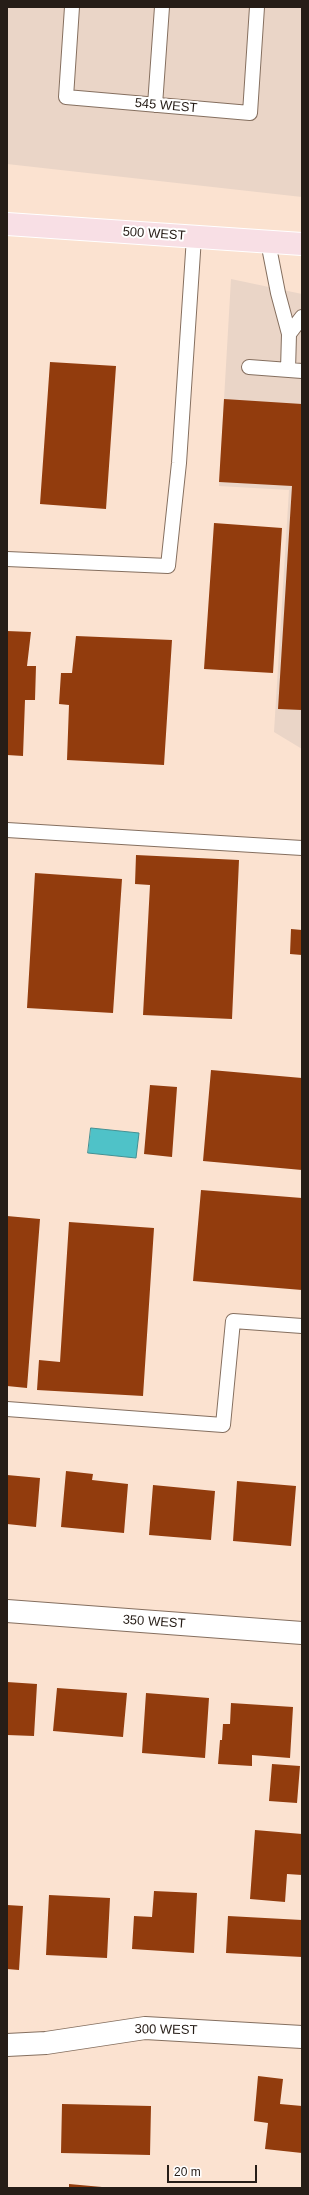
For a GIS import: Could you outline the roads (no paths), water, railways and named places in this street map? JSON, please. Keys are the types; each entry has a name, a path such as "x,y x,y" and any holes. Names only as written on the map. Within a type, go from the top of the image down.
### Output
{"main road":[{"name":"500 WEST","path":"7,224 302,244"}],"street":[{"name":"350 WEST","path":"7,1611 302,1633"},
{"name":"300 WEST","path":"7,2045 46,2043 145,2028 302,2037"}],"lane":[{"name":"545 WEST","path":"72,7 66,97 250,113 257,7"},
{"path":"155,105 162,7"},
{"path":"7,559 168,566 178,463 194,237"},
{"path":"268,242 278,293 289,334 288,370"},
{"path":"289,334 302,317"},
{"path":"249,368 302,371"},
{"path":"7,830 302,848"},
{"path":"7,1409 223,1425 233,1321 302,1326"}],"water":[{"path":"91,1128 139,1133 136,1158 88,1153"}]}
